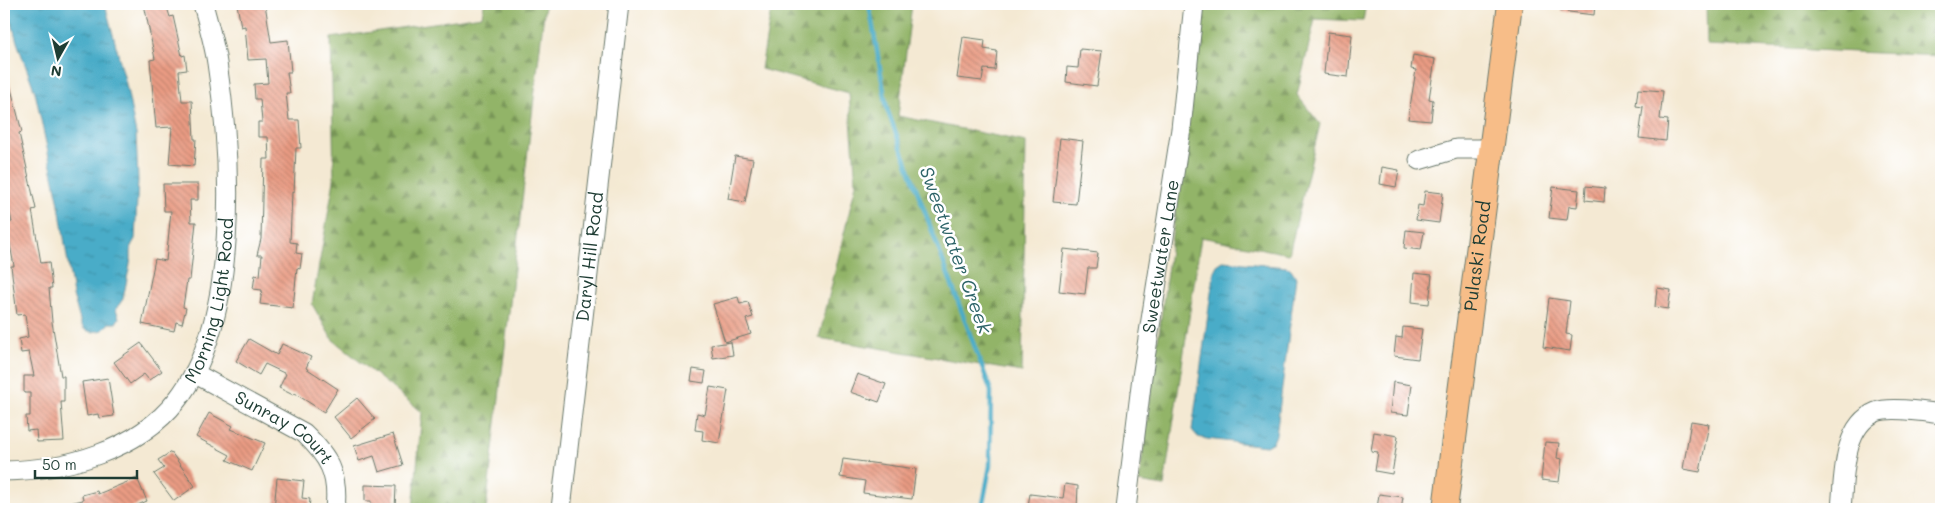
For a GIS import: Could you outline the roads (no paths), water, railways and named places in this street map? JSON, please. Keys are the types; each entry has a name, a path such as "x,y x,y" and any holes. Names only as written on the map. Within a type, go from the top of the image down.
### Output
{"main road":[{"name":"Pulaski Road","path":"1445,509 1510,4"}],"street":[{"name":"Morning Light Road","path":"4,470 36,470 80,460 123,443 153,424 176,400 203,358 222,277 228,190 217,62 203,4"},
{"name":"Daryl Hill Road","path":"561,509 619,4"},
{"name":"Sweetwater Lane","path":"1126,509 1142,377 1181,129 1194,4"},
{"path":"1419,160 1456,149 1491,149"},
{"name":"Sunray Court","path":"194,373 304,433 316,445 335,475 335,509"},
{"path":"1841,509 1847,451 1862,423 1876,412 1909,410 1941,414"}],"water":[{"path":"7,4 105,4 126,84 136,134 138,180 135,239 131,246 131,259 123,299 116,309 119,318 116,323 109,323 103,330 92,332 85,330 81,324 73,295 58,199 35,92 17,42"},
{"path":"1223,261 1286,267 1291,269 1296,277 1276,435 1273,442 1266,446 1207,439 1198,437 1192,430 1214,271 1217,265"}],"waterway":[{"name":"Sweetwater Creek","path":"869,4 887,109 991,391 990,466 982,509"}]}
